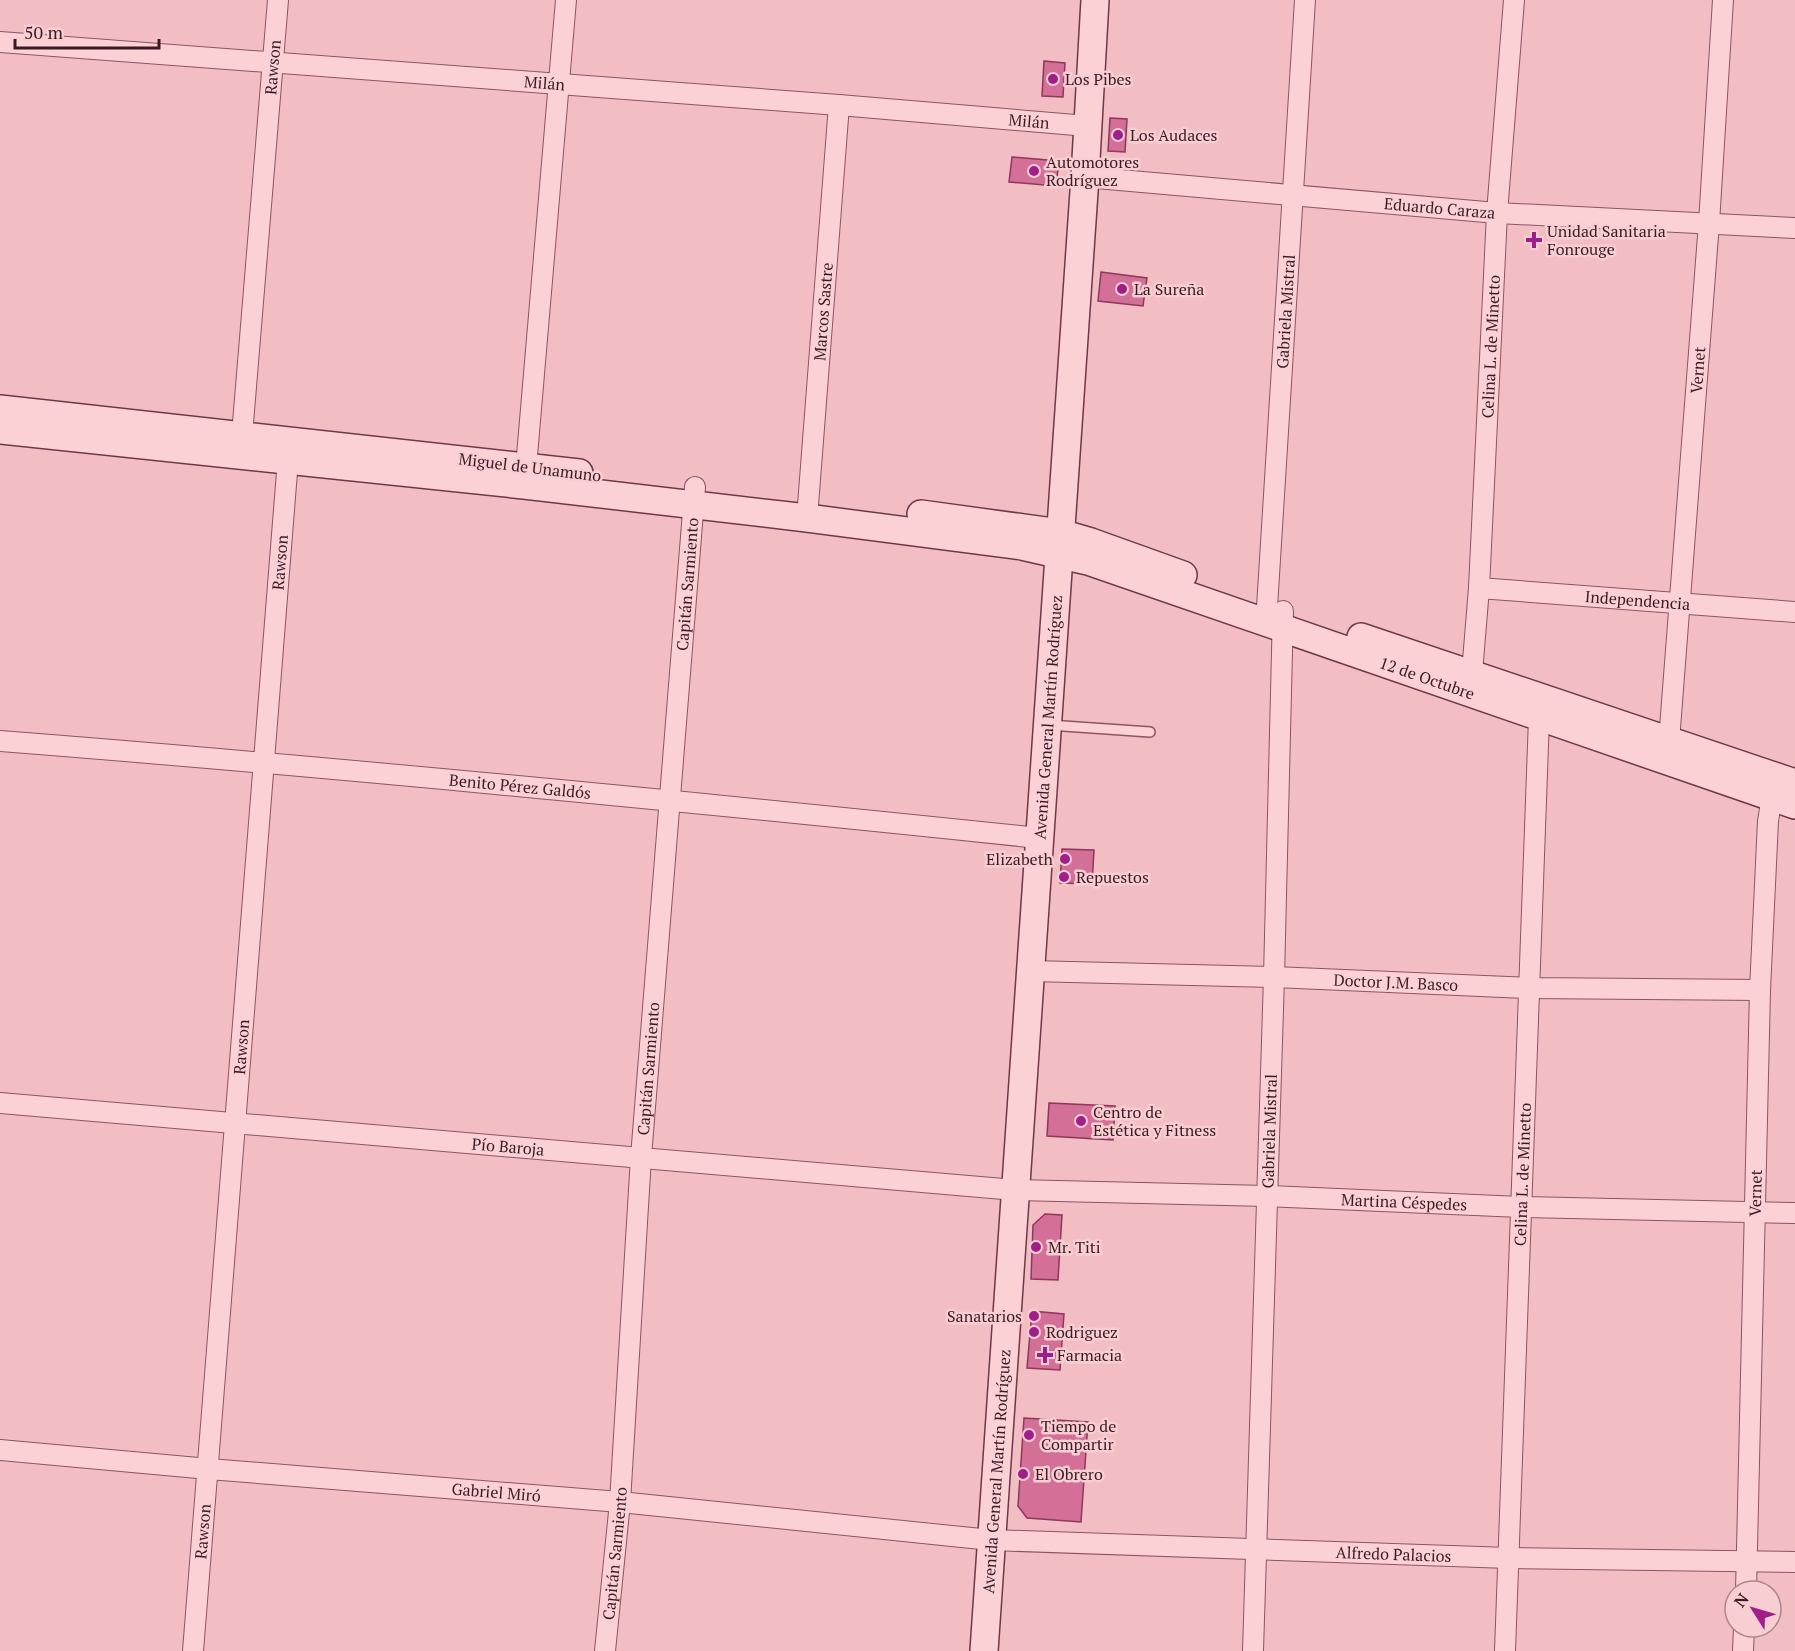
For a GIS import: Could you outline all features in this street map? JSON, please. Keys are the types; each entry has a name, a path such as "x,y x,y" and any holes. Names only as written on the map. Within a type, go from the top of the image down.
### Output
{"street":[{"name":"Rawson","path":"242,446 278,0"},
{"path":"525,475 566,0"},
{"name":"Avenida General Martín Rodríguez","path":"984,1651 1085,177 1095,0"},
{"name":"Gabriela Mistral","path":"1252,1651 1274,977 1275,617 1292,196 1305,0"},
{"name":"Celina L. de Minetto","path":"1466,682 1479,588 1497,213 1514,0"},
{"name":"Vernet","path":"1669,741 1723,0"},
{"name":"Milán","path":"0,42 1088,126"},
{"name":"Marcos Sastre","path":"807,509 839,105"},
{"name":"Eduardo Caraza","path":"1085,177 1497,213 1795,228"},
{"name":"Miguel de Unamuno","path":"0,409 242,446"},
{"name":"Miguel de Unamuno","path":"0,429 242,446 525,475 807,509 1022,546 1059,543"},
{"name":"Rawson","path":"193,1651 289,451"},
{"name":"Capitán Sarmiento","path":"606,1651 620,1502 641,1157 694,496"},
{"name":"12 de Octubre","path":"1059,543 1088,561 1275,617 1466,682 1784,801"},
{"name":"Independencia","path":"1479,588 1795,612"},
{"name":"Celina L. de Minetto","path":"1505,1651 1529,988 1542,709"},
{"name":"12 de Octubre","path":"1542,709 1669,741 1795,783"},
{"name":"Benito Pérez Galdós","path":"0,741 670,799 1039,838"},
{"name":"Vernet","path":"1746,1579 1760,990 1768,821 1784,801"},
{"name":"Doctor J.M. Basco","path":"1030,971 1274,977 1529,988 1760,990"},
{"name":"Pío Baroja","path":"0,1103 1015,1190"},
{"name":"Martina Céspedes","path":"1015,1190 1267,1196 1521,1207 1795,1212"},
{"name":"Gabriel Miró","path":"0,1450 620,1502 992,1540"},
{"name":"Alfredo Palacios","path":"992,1540 1509,1558 1795,1562"}],"lane":[{"path":"1047,725 1150,732"}],"building":[{"name":"Los Pibes","path":"1044,61 1065,63 1063,97 1042,96"},
{"name":"Los Audaces","path":"1110,118 1127,119 1125,152 1108,151"},
{"name":"Automotores Rodríguez","path":"1012,157 1059,161 1056,186 1009,182"},
{"name":"La Sureña","path":"1101,272 1147,278 1143,306 1098,301"},
{"path":"1062,849 1094,850 1092,884 1060,883"},
{"name":"Centro de Estética y Fitness","path":"1049,1103 1115,1106 1113,1140 1047,1136"},
{"path":"1045,1214 1062,1215 1058,1280 1031,1279 1033,1225"},
{"path":"1032,1311 1064,1314 1060,1370 1027,1368"},
{"path":"1024,1418 1088,1422 1081,1522 1027,1518 1018,1506"}],"place":[{"name":"Los Pibes","path":"1053,79"},
{"name":"Los Audaces","path":"1118,135"},
{"name":"Automotores Rodríguez","path":"1034,171"},
{"name":"Unidad Sanitaria Fonrouge","path":"1534,240"},
{"name":"La Sureña","path":"1122,289"},
{"name":"Elizabeth","path":"1065,859"},
{"name":"Repuestos","path":"1064,877"},
{"name":"Centro de Estética y Fitness","path":"1081,1121"},
{"name":"Mr. Titi","path":"1036,1247"},
{"name":"Sanatarios","path":"1034,1316"},
{"name":"Rodriguez","path":"1034,1332"},
{"name":"Farmacia","path":"1045,1355"},
{"name":"Tiempo de Compartir","path":"1029,1435"},
{"name":"El Obrero","path":"1023,1474"}]}
